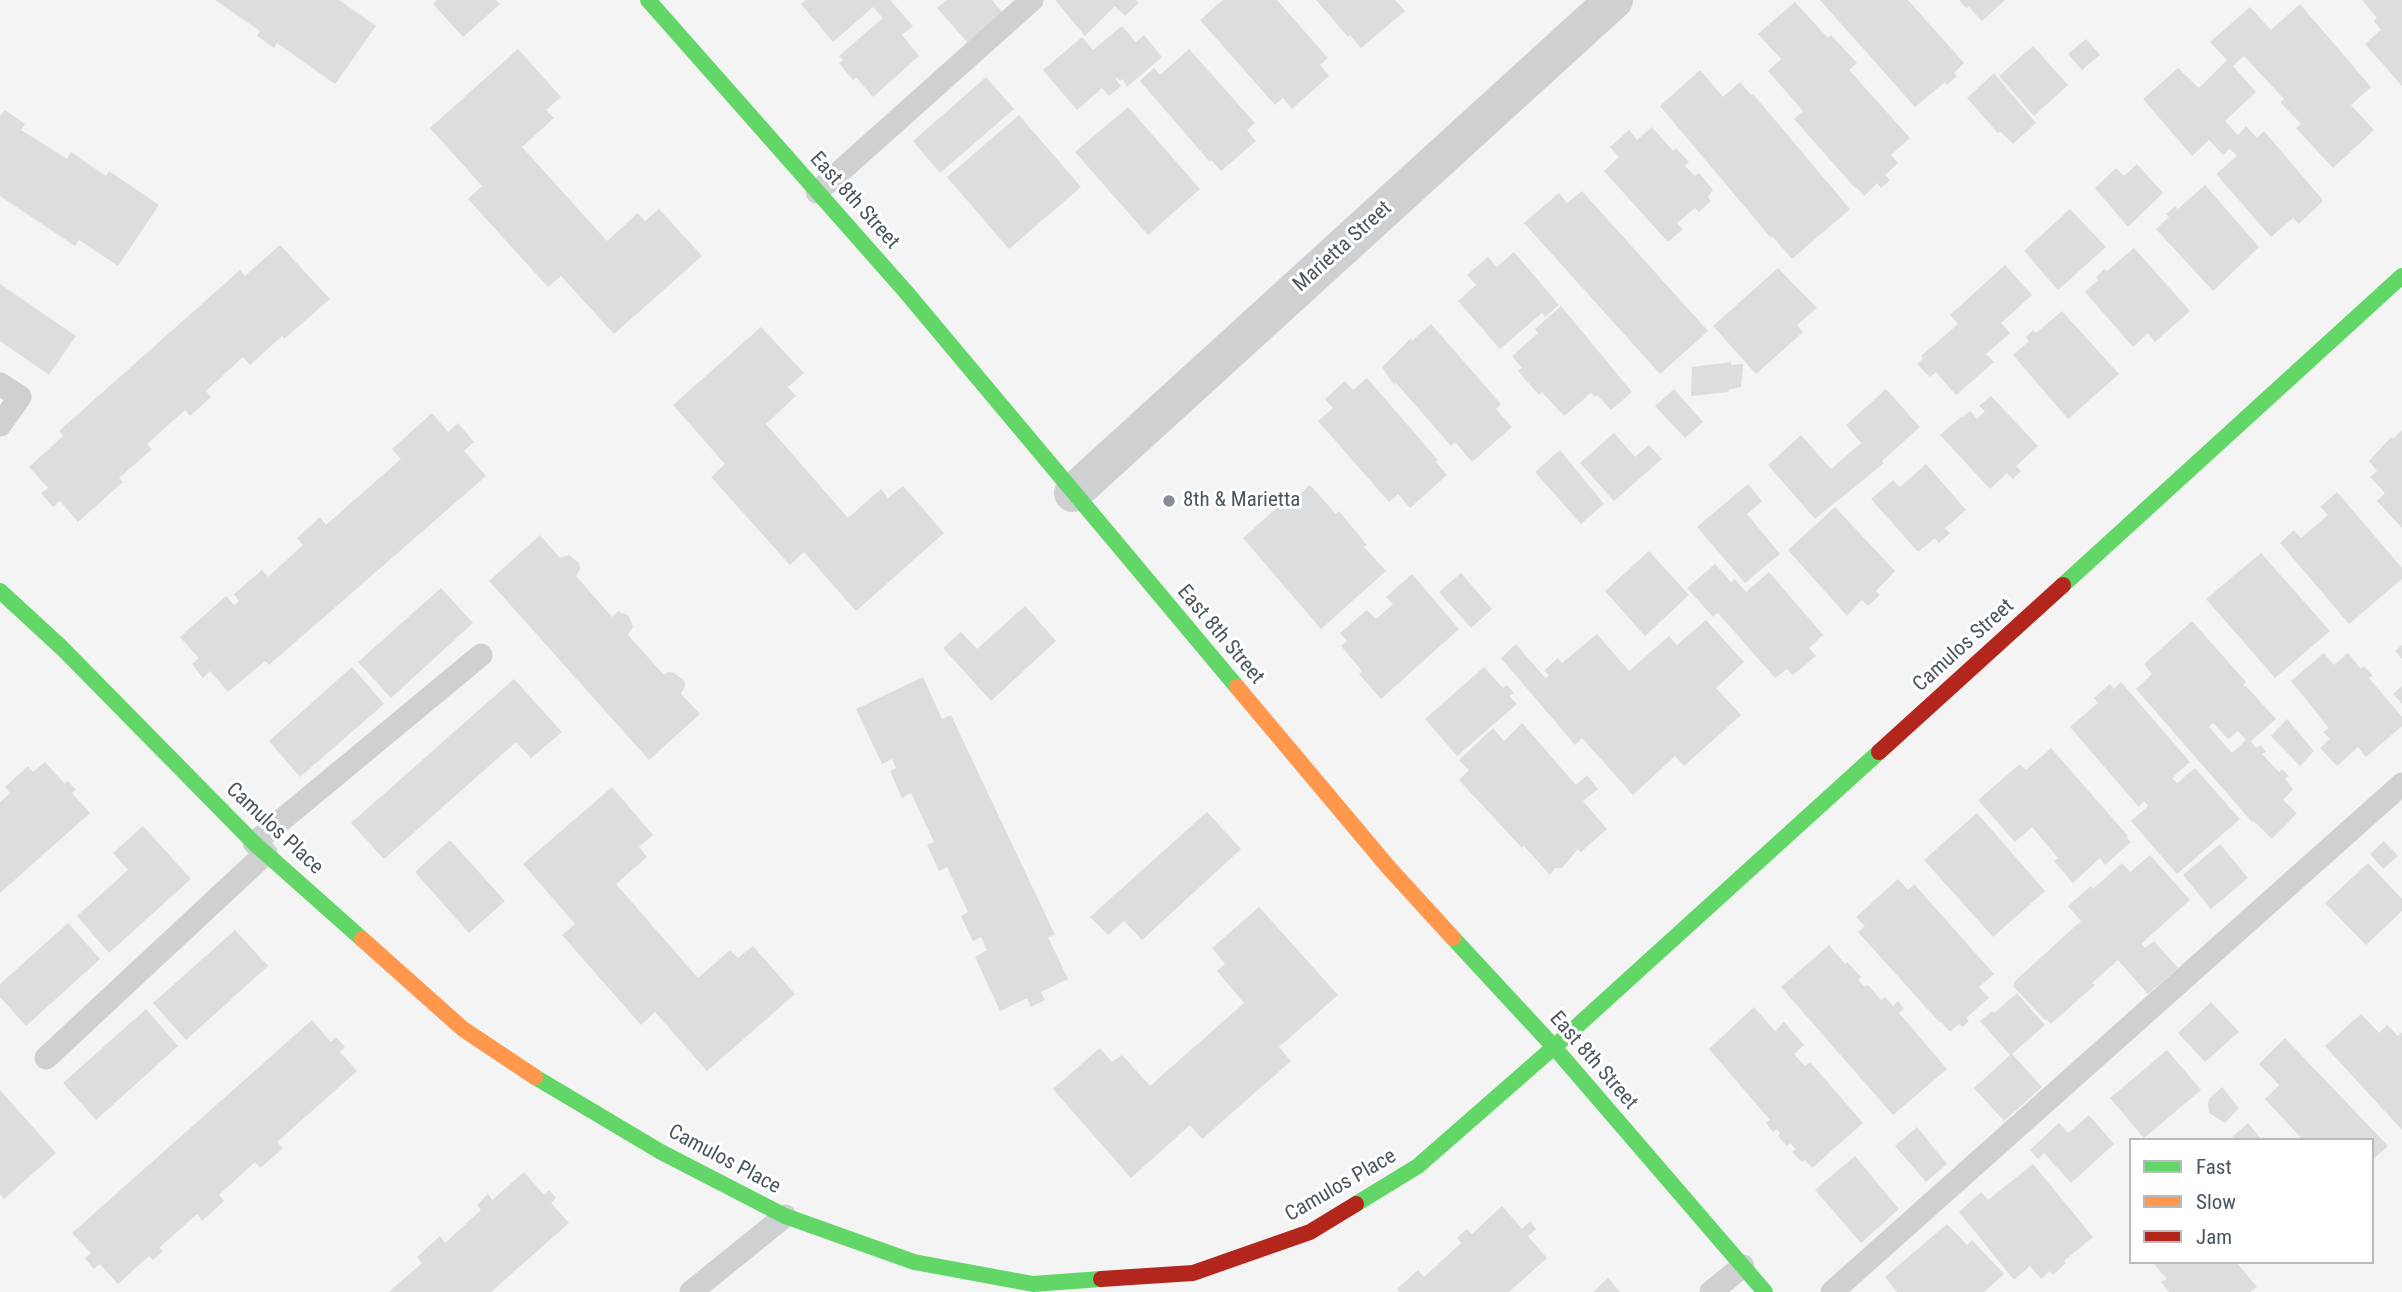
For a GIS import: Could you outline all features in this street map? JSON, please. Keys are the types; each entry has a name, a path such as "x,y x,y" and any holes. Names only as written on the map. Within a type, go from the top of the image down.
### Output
{"street":[{"name":"East 8th Street","path":"648,0 906,292 1389,868 1554,1046 1765,1292"},
{"name":"Marietta Street","path":"1073,494 1614,0"},
{"name":"Camulos Street","path":"1554,1046 2402,276"},
{"name":"Camulos Place","path":"0,591 62,648 260,848 463,1029 552,1089 660,1152 785,1216 914,1262 1033,1284 1193,1273 1310,1232 1418,1166 1554,1046"}],"lane":[{"path":"817,192 1032,0"},
{"path":"0,384 20,397 0,425"},
{"path":"46,1058 260,848 481,655"},
{"path":"1832,1292 2402,784"},
{"path":"691,1292 785,1216"},
{"path":"1711,1292 1743,1266"}],"building":[{"path":"215,0 339,0 376,26 335,84 277,43 274,48 257,36 260,31"},
{"path":"437,0 496,0 500,4 463,37 433,4"},
{"path":"806,0 890,0 913,26 902,35 919,56 873,97 856,77 853,80 839,63 843,60 839,56 883,18 873,7 833,42 801,4"},
{"path":"946,0 992,0 1002,12 968,43 937,8"},
{"path":"1055,0 1136,0 1139,3 1125,16 1115,6 1085,36"},
{"path":"1223,0 1277,0 1328,58 1320,65 1329,76 1292,109 1283,98 1275,105 1200,20"},
{"path":"1316,0 1395,0 1405,11 1361,48"},
{"path":"1820,0 1908,0 1964,63 1954,73 1957,76 1947,85 1945,82 1915,107"},
{"path":"1959,0 2005,0 1982,21"},
{"path":"2362,0 2402,0 2402,86 2365,44 2381,30 2374,21 2377,18"},
{"path":"1795,2 1828,38 1831,35 1857,63 1849,70 1910,138 1891,155 1898,163 1885,175 1890,180 1881,188 1877,183 1864,196 1794,119 1803,111 1768,71 1781,59 1758,34"},
{"path":"2300,4 2371,87 2351,105 2374,130 2333,168 2296,128 2301,124 2280,102 2284,99 2244,56 2233,66 2256,92 2225,121 2238,135 2246,126 2257,138 2264,131 2322,199 2299,224 2293,218 2271,237 2216,174 2237,156 2230,149 2223,155 2209,140 2192,156 2143,99 2178,68 2199,88 2227,60 2210,42 2250,7 2271,30"},
{"path":"1122,26 1136,42 1144,35 1162,57 1127,87 1123,79 1120,81 1116,77 1121,86 1109,96 1102,88 1077,110 1043,70 1082,37 1093,50"},
{"path":"2086,39 2100,55 2082,70 2068,54"},
{"path":"2033,46 2068,85 2034,116 1999,76"},
{"path":"518,49 561,97 546,110 554,118 522,147 607,241 638,213 645,221 659,209 702,256 614,334 561,276 548,287 468,199 482,186 430,128"},
{"path":"1189,49 1255,123 1247,130 1256,141 1221,171 1211,160 1210,162 1140,81 1154,68 1160,75"},
{"path":"1700,70 1723,97 1740,82 1753,94 1850,209 1792,259 1772,236 1771,238 1660,106"},
{"path":"1994,73 2036,123 2013,144 2001,132 1998,133 1967,98"},
{"path":"986,77 1014,109 940,173 913,141"},
{"path":"1128,107 1200,189 1148,235 1075,152"},
{"path":"5,110 25,124 21,130 67,159 71,152 106,176 109,171 159,205 118,266 79,240 75,246 0,196 0,116"},
{"path":"1019,115 1081,187 1009,249 947,177"},
{"path":"1652,127 1673,151 1676,148 1689,162 1685,166 1695,176 1699,173 1713,190 1708,197 1711,201 1699,212 1695,208 1677,223 1683,229 1668,242 1604,171 1619,157 1610,147 1629,130 1637,140"},
{"path":"2137,164 2163,193 2128,227 2095,188 2116,168 2124,176"},
{"path":"2205,185 2259,247 2213,291 2156,229 2169,217 2166,214 2175,206 2178,209"},
{"path":"1582,191 1708,331 1660,374 1524,223 1559,193 1567,203"},
{"path":"2070,209 2106,247 2058,290 2024,251"},
{"path":"280,245 330,299 250,365 243,357 206,391 211,397 190,416 185,410 147,444 152,449 119,478 123,482 78,522 60,501 53,507 41,493 48,488 29,467 63,436 59,431 240,270 245,276"},
{"path":"2134,248 2190,311 2155,342 2148,333 2133,347 2085,292 2098,280 2096,277 2104,269 2107,271"},
{"path":"1514,252 1559,305 1545,317 1542,313 1500,349 1458,301 1476,285 1467,275 1488,257 1497,267"},
{"path":"2005,265 2032,295 2001,323 2010,333 1986,354 1994,362 1956,395 1936,372 1930,377 1917,364 1923,359 1921,356 1958,324 1950,315"},
{"path":"1778,268 1817,308 1797,325 1803,332 1756,374 1713,326"},
{"path":"0,284 76,336 49,375 0,341"},
{"path":"1561,306 1632,392 1611,410 1597,395 1595,397 1591,393 1564,416 1542,392 1539,395 1518,371 1522,368 1512,356 1538,333 1535,329"},
{"path":"2062,311 2119,374 2068,419 2013,355 2029,341 2026,337 2033,330 2036,333"},
{"path":"1431,324 1501,404 1496,409 1512,427 1472,462 1455,442 1451,446 1396,383 1394,385 1382,367 1411,338 1412,341"},
{"path":"761,327 804,373 788,387 796,396 766,424 848,518 881,489 888,498 903,486 944,533 856,611 804,552 790,565 711,477 725,464 673,405"},
{"path":"1731,362 1731,365 1743,364 1741,387 1728,390 1729,392 1691,396 1692,367"},
{"path":"1367,378 1438,460 1435,461 1447,475 1410,508 1398,494 1389,502 1318,421 1333,408 1325,399 1345,381 1353,390"},
{"path":"1674,389 1703,422 1685,438 1655,406"},
{"path":"1886,389 1920,427 1882,461 1884,463 1815,519 1768,465 1801,435 1831,469 1861,443 1846,425"},
{"path":"1991,396 2038,446 2016,466 2021,471 2013,479 2007,473 1990,489 1940,435 1970,411 1977,419 1985,411 1979,406"},
{"path":"432,413 448,432 458,423 474,442 464,451 486,476 269,665 265,661 228,692 210,671 203,678 192,664 199,658 180,637 226,596 234,605 239,601 234,594 262,570 268,577 303,545 297,538 320,517 326,525 401,459 392,449"},
{"path":"2402,430 2402,528 2377,501 2385,493 2370,477 2377,471 2369,461 2391,437 2393,439"},
{"path":"1614,433 1635,457 1649,445 1662,459 1614,501 1580,463"},
{"path":"1560,450 1604,504 1581,524 1535,472"},
{"path":"1926,464 1966,510 1945,528 1950,533 1939,543 1935,538 1918,552 1871,499 1893,480 1900,487"},
{"path":"1748,484 1762,501 1747,514 1780,554 1745,583 1697,527"},
{"path":"1310,485 1336,514 1339,511 1367,545 1364,547 1386,571 1321,629 1243,538 1279,506 1277,504 1282,499 1287,505"},
{"path":"2337,492 2402,568 2402,579 2349,624 2280,543 2294,530 2301,538 2328,515 2320,507"},
{"path":"1835,507 1895,571 1876,591 1880,595 1868,606 1862,600 1847,616 1788,550"},
{"path":"540,535 560,558 569,555 579,563 580,569 576,576 612,617 618,611 629,616 633,627 628,635 664,675 668,672 674,673 684,680 685,686 681,694 700,714 649,760 489,581"},
{"path":"1649,551 1689,595 1645,636 1605,591"},
{"path":"2261,553 2330,631 2275,678 2206,599"},
{"path":"1715,564 1731,582 1735,579 1746,592 1769,572 1823,635 1809,648 1816,656 1793,675 1787,669 1775,678 1718,613 1713,617 1687,588"},
{"path":"1461,573 1492,609 1471,628 1439,592"},
{"path":"1412,574 1459,629 1381,699 1359,674 1362,671 1341,646 1347,641 1340,633 1367,610 1376,619 1393,604 1386,597"},
{"path":"441,588 473,623 391,698 358,662"},
{"path":"1025,606 1056,641 991,701 943,648 961,632 977,649"},
{"path":"1706,620 1744,662 1716,688 1741,715 1684,766 1675,756 1633,795 1582,738 1575,745 1501,658 1516,644 1546,679 1549,675 1544,671 1558,658 1562,663 1597,634 1629,671 1669,636 1677,645"},
{"path":"2192,621 2246,682 2243,686 2246,686 2276,719 2251,741 2256,748 2261,745 2266,752 2262,754 2279,772 2282,769 2289,776 2285,779 2293,789 2283,800 2297,813 2272,839 2252,822 2136,689 2152,674 2144,664","holes":["2213,723 2228,739 2238,731 2246,740 2232,753 2209,727"]},
{"path":"2402,645 2402,659 2395,651"},
{"path":"2324,653 2334,665 2348,653 2361,669 2364,666 2373,676 2369,678 2402,717 2402,726 2366,757 2358,747 2337,766 2320,748 2330,739 2323,732 2329,728 2291,681"},
{"path":"352,667 384,704 300,777 269,741"},
{"path":"1484,667 1503,688 1507,685 1514,693 1509,696 1517,704 1457,756 1425,719"},
{"path":"923,677 942,719 951,715 1055,935 1048,937 1068,979 1041,992 1045,1000 1031,1007 1027,998 1000,1011 975,957 987,950 981,937 973,941 961,916 968,912 947,867 939,871 927,845 934,842 911,793 902,798 890,771 896,768 892,759 882,764 856,709"},
{"path":"514,679 562,732 531,758 516,742 384,859 351,823"},
{"path":"2121,682 2190,762 2172,778 2177,783 2195,768 2240,819 2177,874 2131,821 2148,806 2144,801 2139,807 2070,727 2098,703 2094,698 2110,684 2114,689"},
{"path":"2402,686 2402,704 2393,694"},
{"path":"2287,719 2314,751 2300,766 2271,736"},
{"path":"1522,723 1576,785 1587,775 1598,789 1583,801 1607,829 1581,852 1578,849 1562,868 1555,868 1550,875 1459,780 1469,770 1459,760 1493,728 1504,741"},
{"path":"2051,748 2131,842 2105,865 2100,858 2073,883 2054,861 2058,858 2032,827 2015,842 1978,800 2020,764 2026,770"},
{"path":"45,762 65,784 68,781 76,790 72,793 90,813 0,893 0,802 10,793 5,787 28,766 33,772"},
{"path":"612,787 653,835 639,847 647,857 616,884 698,978 730,950 738,958 753,946 795,994 707,1071 655,1012 641,1025 562,935 575,924 523,864"},
{"path":"1207,812 1241,849 1142,940 1124,921 1108,935 1090,917"},
{"path":"1977,813 2045,891 1993,937 1924,860"},
{"path":"143,826 191,879 109,953 77,916 128,870 113,853"},
{"path":"450,840 505,901 469,933 415,872"},
{"path":"2384,841 2398,856 2383,869 2370,854"},
{"path":"2220,844 2248,878 2211,909 2183,875"},
{"path":"2150,855 2190,900 2141,944 2145,948 2154,941 2178,968 2148,994 2118,960 2092,983 2095,985 2051,1024 2013,986 2015,981 2081,921 2068,906 2091,886 2093,889 2122,863 2130,872"},
{"path":"2368,863 2402,899 2402,911 2366,945 2325,903"},
{"path":"1898,879 1908,890 1914,884 1994,974 1979,987 1989,998 1966,1018 1969,1021 1963,1027 1959,1024 1950,1032 1940,1023 1858,932 1865,926 1856,917"},
{"path":"1259,907 1338,995 1279,1047 1291,1061 1202,1139 1190,1125 1131,1178 1053,1089 1100,1048 1112,1062 1122,1055 1150,1086 1244,1003 1217,971 1225,964 1212,948"},
{"path":"68,923 100,959 26,1026 0,997 0,984"},
{"path":"235,930 268,966 186,1040 153,1003"},
{"path":"1829,945 1845,964 1847,962 1861,977 1858,980 1865,987 1868,985 1881,1000 1885,997 1893,1006 1898,1001 1904,1009 1899,1013 1947,1069 1893,1115 1781,987"},
{"path":"2017,993 2045,1025 2012,1054 2042,1087 2004,1121 1974,1088 2010,1055 1980,1021"},
{"path":"2211,1002 2239,1032 2205,1062 2178,1033"},
{"path":"1754,1007 1775,1031 1784,1022 1804,1045 1794,1054 1805,1066 1810,1062 1863,1123 1812,1168 1792,1152 1796,1149 1790,1143 1787,1146 1778,1136 1780,1133 1777,1129 1773,1132 1766,1123 1770,1120 1709,1049"},
{"path":"146,1009 178,1046 96,1120 63,1083"},
{"path":"2361,1014 2379,1033 2387,1025 2398,1036 2402,1032 2402,1130 2325,1046"},
{"path":"312,1020 331,1042 336,1037 345,1047 340,1052 357,1071 277,1142 283,1148 260,1168 255,1162 219,1195 224,1201 202,1221 197,1214 159,1248 163,1251 153,1260 149,1256 118,1284 100,1264 94,1269 85,1258 91,1253 72,1233"},
{"path":"2285,1038 2388,1146 2374,1158 2374,1138 2301,1138 2265,1099 2279,1085 2259,1064"},
{"path":"2167,1050 2201,1090 2144,1138 2110,1098"},
{"path":"2222,1087 2239,1108 2225,1123 2209,1113 2208,1103"},
{"path":"0,1090 56,1153 4,1199 0,1194"},
{"path":"2089,1115 2114,1144 2071,1183 2044,1153 2038,1159 2030,1150 2059,1123 2068,1133"},
{"path":"2248,1123 2260,1138 2231,1138"},
{"path":"1917,1127 1947,1164 1926,1182 1895,1146"},
{"path":"1855,1156 1899,1209 1861,1243 1815,1190"},
{"path":"2033,1164 2093,1237 2064,1261 2066,1263 2053,1275 2050,1271 2041,1279 2030,1266 2014,1280 1959,1212 1981,1192 1988,1200"},
{"path":"524,1172 544,1195 549,1190 556,1198 551,1203 569,1223 491,1292 389,1292 422,1263 417,1257 440,1236 445,1243 481,1210 477,1205 488,1194 492,1200"},
{"path":"1502,1206 1522,1229 1530,1221 1536,1229 1528,1236 1547,1258 1509,1292 1399,1292 1397,1289 1418,1270 1424,1277 1461,1243 1457,1238 1467,1229 1472,1234"},
{"path":"1947,1224 1967,1245 1972,1240 2004,1274 1984,1292 1897,1292 1885,1277"},
{"path":"2154,1264 2238,1264 2257,1287 2250,1292 2169,1292 2161,1282 2167,1279"},
{"path":"1608,1278 1620,1292 1593,1292"}],"traffic: fast":[{"path":"648,0 906,292 1237,687"},
{"path":"2063,585 2402,276"},
{"path":"0,591 62,648 254,843 362,939"},
{"path":"1356,1204 1418,1166 1554,1047 1879,752"},
{"path":"1453,938 1554,1047 1765,1292"},
{"path":"535,1077 661,1152 785,1216 914,1262 1033,1284 1101,1279"}],"traffic: slow":[{"path":"1237,687 1389,868 1453,938"},
{"path":"362,939 463,1029 535,1077"}],"traffic: jam":[{"path":"1879,752 2063,585"},
{"path":"1101,1279 1193,1273 1310,1232 1356,1204"}],"place":[{"name":"8th & Marietta","path":"1169,501"}]}
